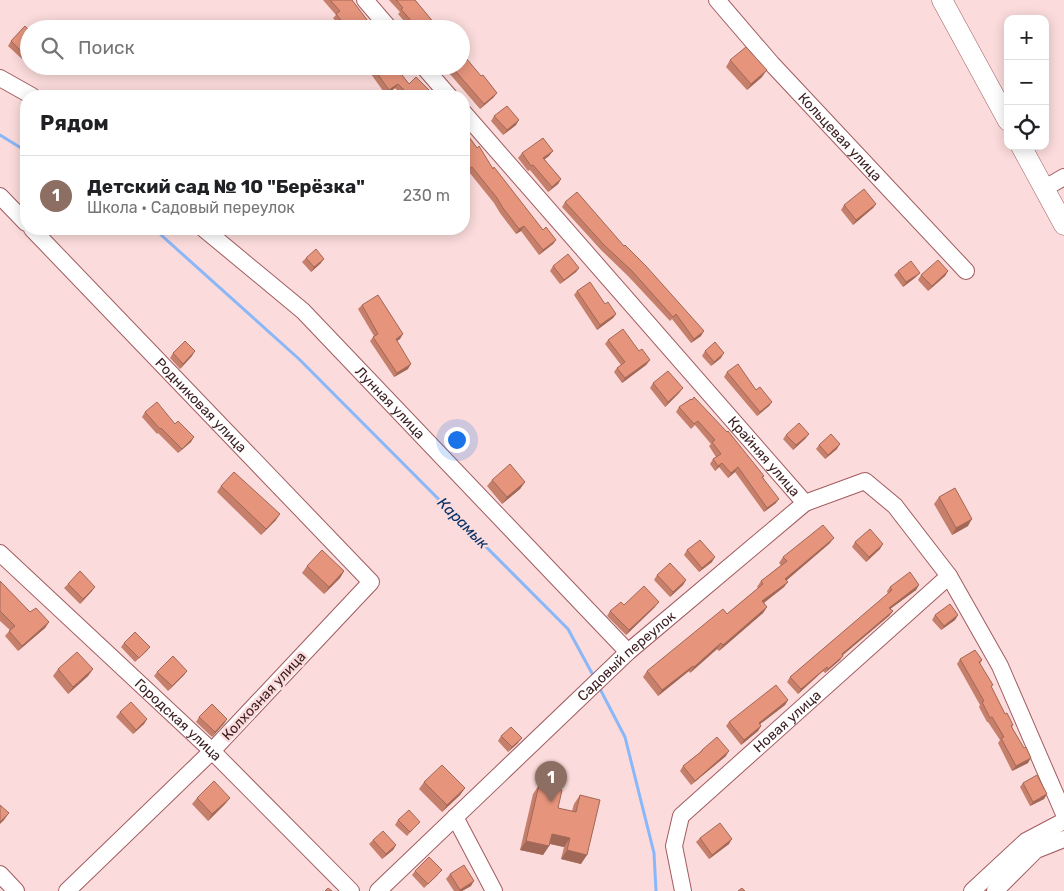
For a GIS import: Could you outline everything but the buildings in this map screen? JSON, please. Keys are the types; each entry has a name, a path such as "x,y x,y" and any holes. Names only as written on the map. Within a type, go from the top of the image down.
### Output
{"main road":[{"path":"950,1 1004,97"},
{"path":"950,1 1004,113"},
{"path":"1023,150 1064,225"},
{"path":"1035,150 1058,180 1064,204"}],"street":[{"path":"365,0 382,20"},
{"name":"Кольцевая улица","path":"718,0 772,64 966,271"},
{"path":"431,75 444,90"},
{"path":"0,78 21,90"},
{"name":"Крайняя улица","path":"470,120 805,503 865,481 895,506 949,576 1000,666 1064,814"},
{"path":"0,196 20,217"},
{"name":"Родниковая улица","path":"38,235 371,582"},
{"name":"Лунная улица","path":"211,235 304,311 628,652"},
{"name":"Садовый переулок","path":"378,891 628,652 805,503"},
{"name":"Городская улица","path":"0,553 212,752 351,891"},
{"name":"Новая улица","path":"683,891 674,846 681,816 949,576"},
{"name":"Колхозная улица","path":"68,891 212,752 371,582"},
{"path":"456,817 494,891"},
{"path":"972,891 1026,841 1064,821"},
{"path":"995,891 1036,850 1064,839"},
{"path":"0,874 16,891"}],"waterway":[{"name":"Карамык","path":"0,135 20,147"},
{"name":"Карамык","path":"161,235 299,359 568,629 594,677"},
{"name":"Карамык","path":"599,687 625,737 654,853 656,891"}],"place":[{"name":"Детский сад № 10 \"Берёзка\"","path":"551,802"}]}
